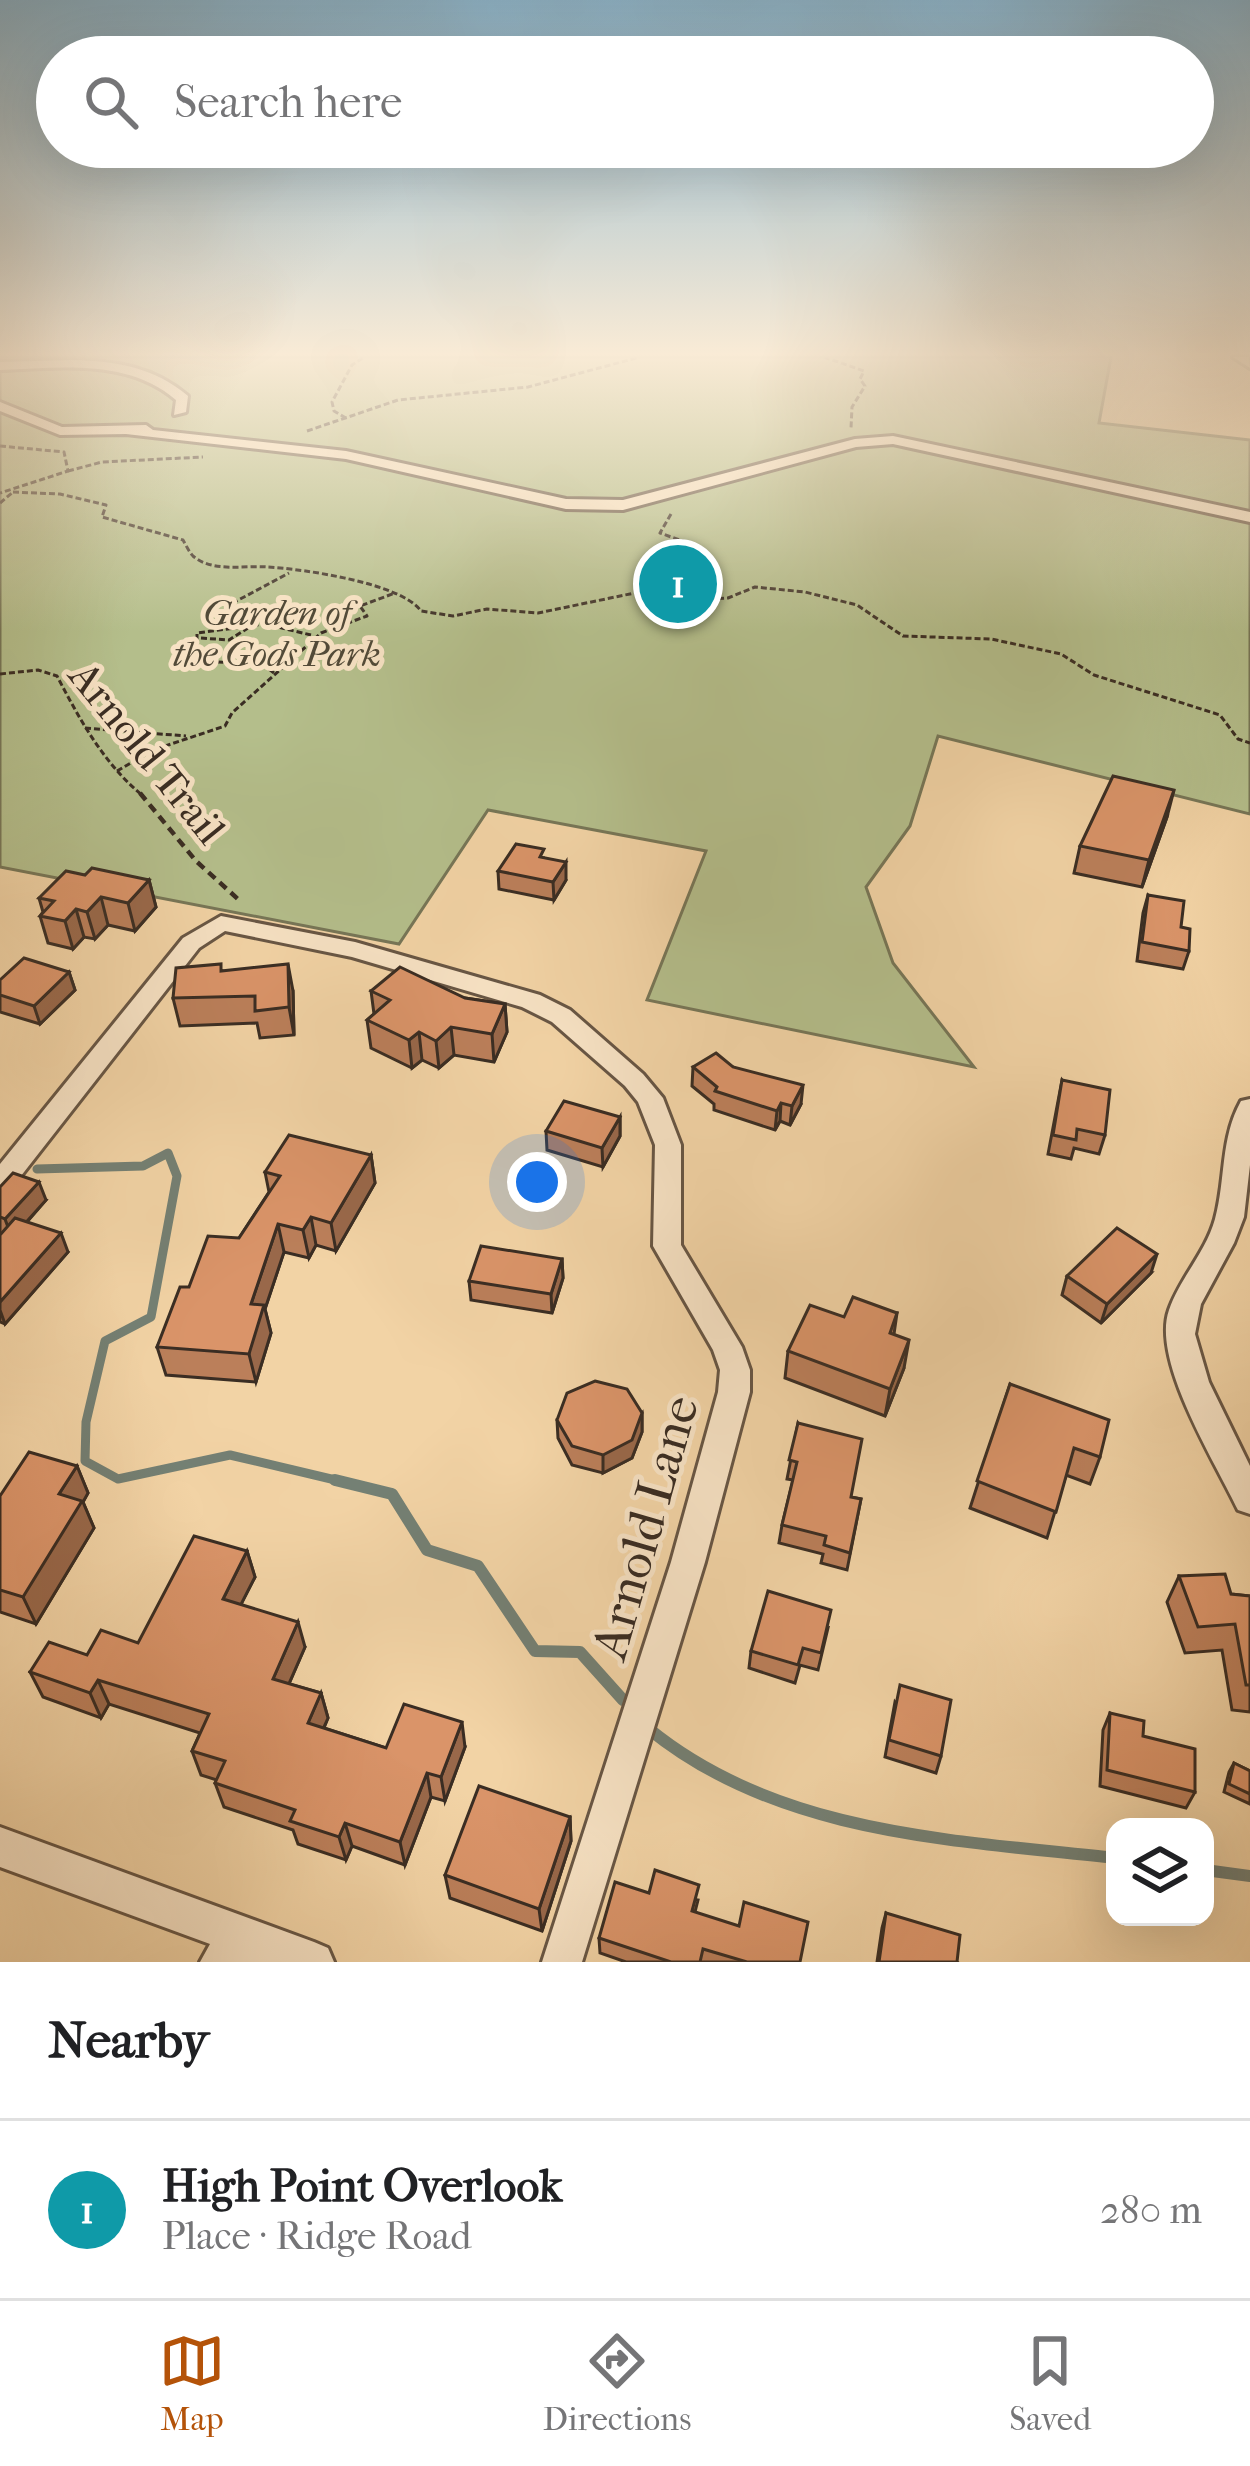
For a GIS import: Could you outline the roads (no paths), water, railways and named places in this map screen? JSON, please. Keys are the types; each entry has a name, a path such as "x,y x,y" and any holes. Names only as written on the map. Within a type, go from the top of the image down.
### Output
{"street":[{"path":"281,449 398,463 566,505 604,507 833,449"},
{"path":"933,449 1250,517"},
{"name":"Arnold Lane","path":"0,1183 191,943 230,912 531,1001 561,1016 650,1098 668,1145 667,1246 727,1347 735,1370 734,1392 688,1562 562,1962"},
{"path":"1250,1108 1238,1132 1230,1215 1213,1261 1179,1322 1185,1359 1250,1499"},
{"path":"0,1847 233,1951 314,1962"}],"waterway":[{"path":"37,1169 143,1166 168,1153 177,1176 151,1317 105,1341 86,1422 85,1461 118,1479 230,1455 348,1483"},
{"path":"335,1480 392,1494 427,1550 478,1566 535,1651 580,1652 623,1700"},
{"path":"649,1729 700,1764 811,1812 932,1837 1106,1857"},
{"path":"1214,1871 1250,1876"}],"place":[{"name":"High Point Overlook","path":"678,584"}],"park label":[{"name":"Garden of the Gods Park","path":"277,632"}]}
